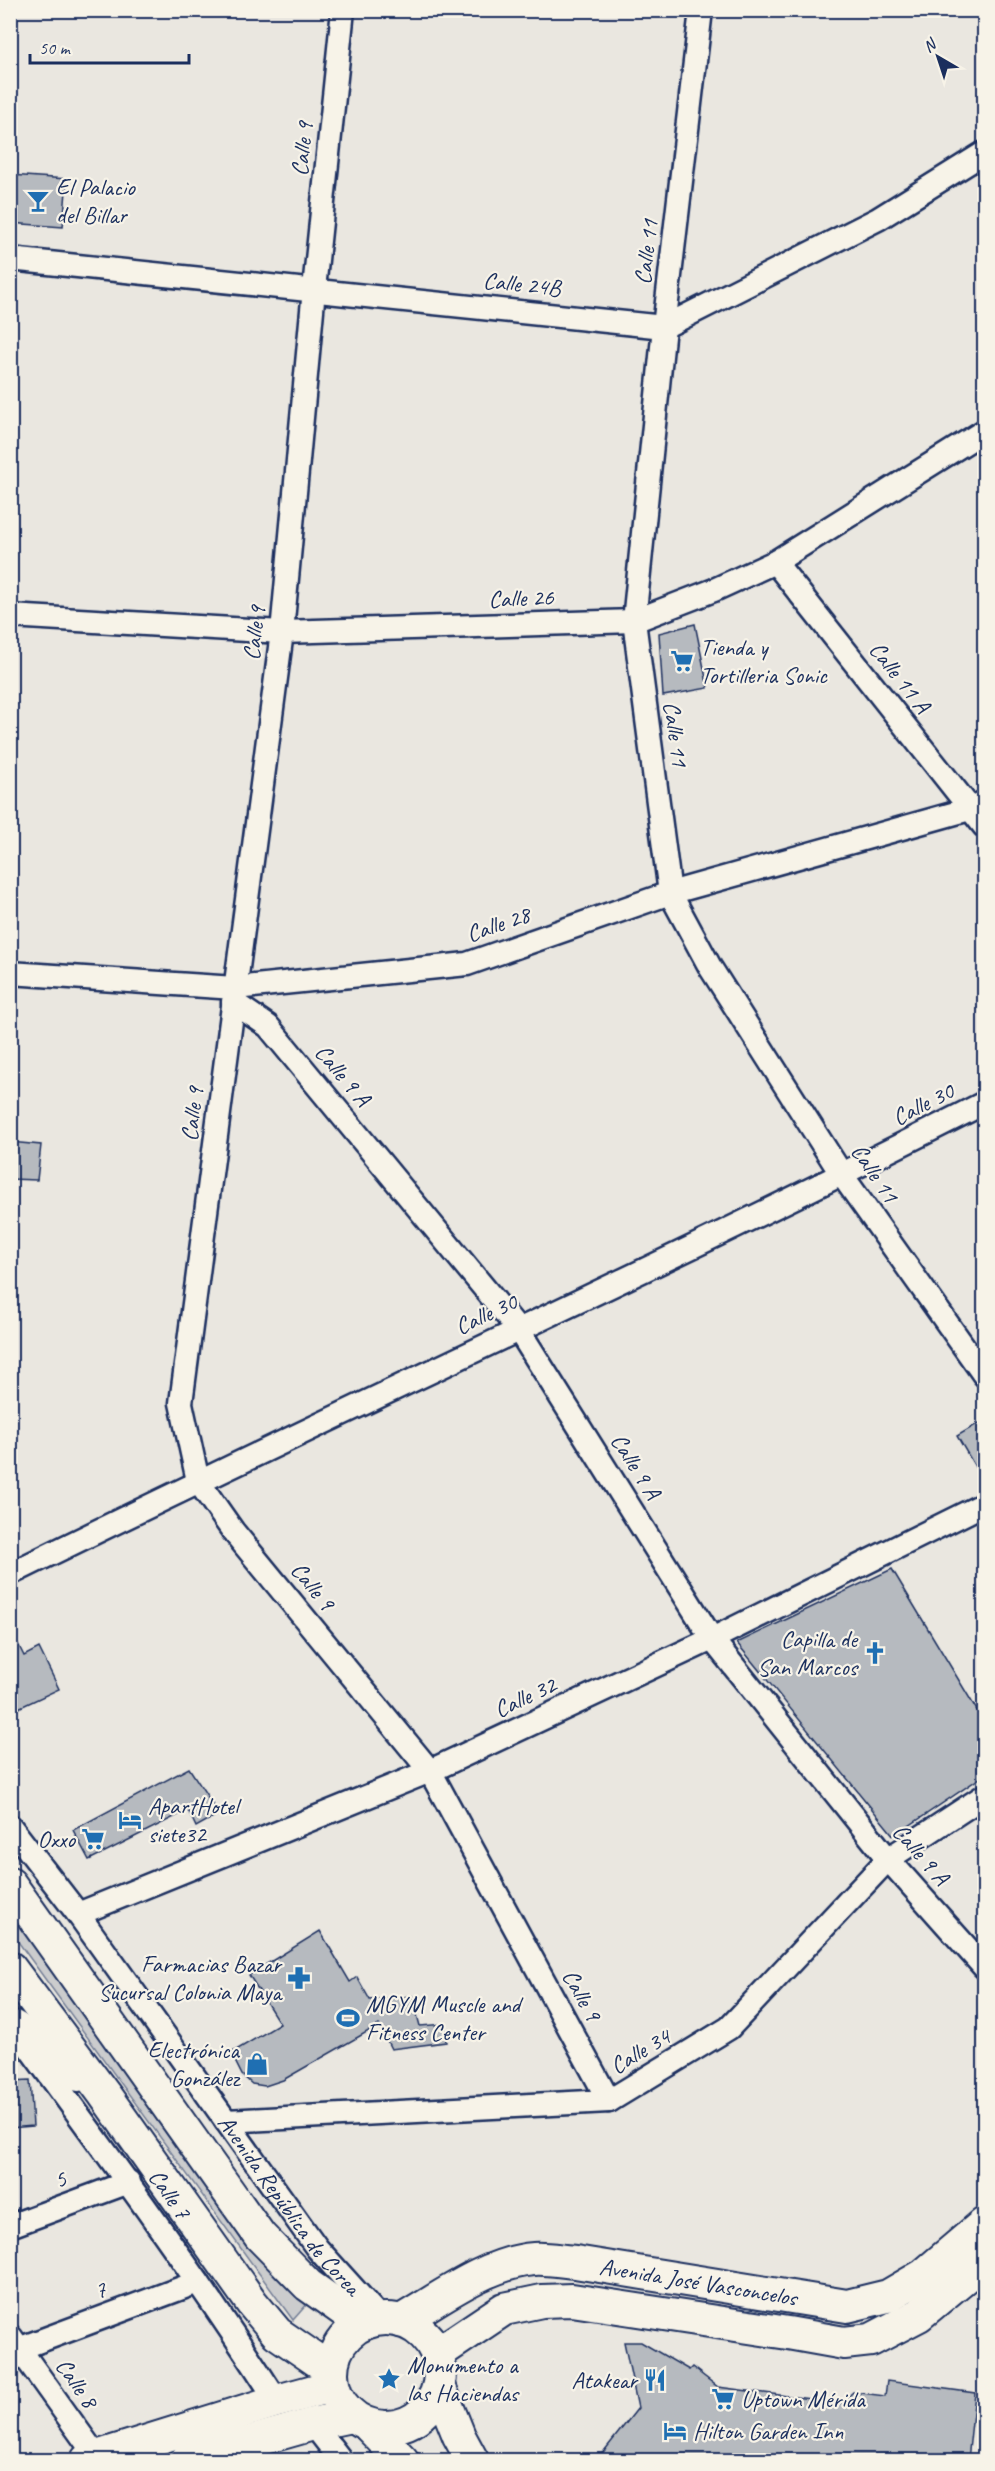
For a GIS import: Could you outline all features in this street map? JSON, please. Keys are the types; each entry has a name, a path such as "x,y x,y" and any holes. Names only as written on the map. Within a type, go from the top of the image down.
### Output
{"main road":[{"name":"Avenida República de Corea","path":"10,1884 260,2236 309,2285 382,2321"},
{"path":"10,1968 104,2094 252,2303 277,2333 332,2378"},
{"path":"12,2026 104,2094"},
{"name":"Avenida José Vasconcelos","path":"382,2321 502,2266 534,2259 575,2262 847,2306 888,2296 924,2275 984,2223"},
{"name":"Avenida José Vasconcelos","path":"437,2354 504,2309 542,2301 572,2300 844,2343 871,2340 919,2315 984,2261"},
{"path":"187,2460 314,2424 361,2421 396,2427 416,2419 431,2405 439,2386 440,2365 437,2354 423,2333 382,2321 347,2335 336,2351 332,2378 339,2403 361,2421 402,2460"},
{"path":"94,2459 277,2401 332,2378"},
{"path":"439,2386 459,2436 472,2460"}],"street":[{"name":"Calle 9","path":"344,10 314,289 282,632 182,1403 198,1481 233,1531 430,1771 609,2101"},
{"name":"Calle 11","path":"701,10 664,327 634,621 670,893 710,967 842,1175 984,1375"},
{"path":"664,327 878,219 984,153"},
{"name":"Calle 24B","path":"10,259 664,327"},
{"name":"Calle 26","path":"10,616 282,632 634,621 714,590 775,562 984,430"},
{"name":"Calle 11 A","path":"775,562 980,812"},
{"name":"Calle 28","path":"10,973 234,995 467,964 670,893 980,812"},
{"name":"Calle 9 A","path":"234,995 268,1026 518,1329 712,1639 888,1859 984,1967"},
{"name":"Calle 30","path":"10,1574 198,1481 842,1175 984,1103"},
{"name":"Calle 32","path":"78,1914 430,1771 712,1639 984,1504"},
{"name":"Calle 34","path":"226,2121 609,2101 729,2028 888,1859 984,1796"},
{"name":"Avenida República de Corea","path":"10,1826 78,1914 316,2248 382,2321"},
{"name":"Calle 7","path":"12,2026 129,2182 228,2323 277,2401"},
{"name":"5","path":"10,2226 129,2182"},
{"name":"7","path":"16,2342 198,2282"},
{"name":"Calle 8","path":"16,2342 94,2459"},
{"path":"314,2424 341,2460"}],"shaded area":[{"path":"10,1903 309,2302 293,2320 11,1932"}],"building":[{"name":"El Palacio del Billar","path":"10,175 67,179 63,227 10,223"},
{"name":"Tienda y Tortilleria Sonic","path":"695,624 708,688 663,696 659,633"},
{"path":"10,1142 41,1145 37,1180 10,1179"},
{"path":"984,1420 984,1482 957,1436"},
{"path":"892,1569 984,1722 984,1775 894,1836 737,1643"},
{"path":"10,1628 24,1656 39,1648 59,1689 10,1712"},
{"name":"ApartHotel siete32","path":"189,1768 219,1814 196,1827 188,1810 89,1860 73,1830"},
{"path":"320,1931 350,1982 357,1977 370,2000 412,1996 420,2026 445,2024 446,2042 391,2049 379,2025 283,2080 265,2086 252,2084 242,2075 231,2053 280,2024 249,1975"},
{"path":"30,2080 33,2126 10,2128 10,2081"},
{"name":"Uptown Mérida","path":"624,2342 641,2342 689,2370 692,2367 718,2387 841,2403 853,2392 885,2396 887,2381 975,2393 968,2460 597,2460 638,2408"}],"place":[{"name":"El Palacio del Billar","path":"38,201"},
{"name":"Tienda y Tortilleria Sonic","path":"682,661"},
{"name":"Capilla de San Marcos","path":"875,1653"},
{"name":"ApartHotel siete32","path":"130,1820"},
{"name":"Oxxo","path":"93,1839"},
{"name":"Farmacias Bazar Sucursal Colonia Maya","path":"299,1978"},
{"name":"MGYM Muscle and Fitness Center","path":"348,2018"},
{"name":"Electrónica González","path":"257,2064"},
{"name":"Monumento a las Haciendas","path":"389,2379"},
{"name":"Atakear","path":"655,2380"},
{"name":"Uptown Mérida","path":"723,2399"},
{"name":"Hilton Garden Inn","path":"675,2431"}]}
